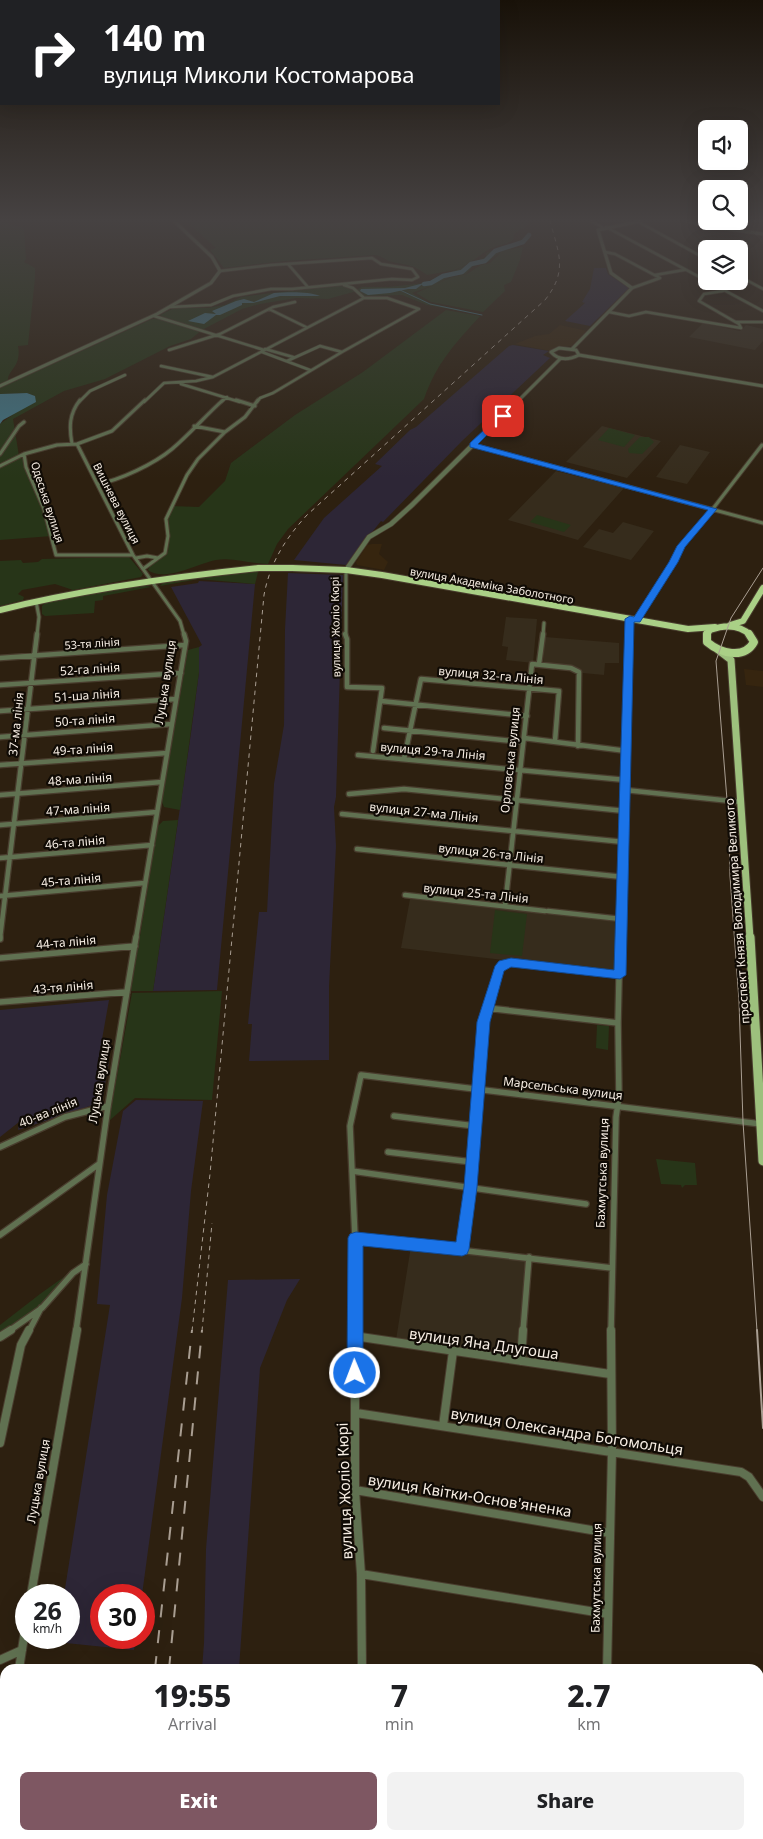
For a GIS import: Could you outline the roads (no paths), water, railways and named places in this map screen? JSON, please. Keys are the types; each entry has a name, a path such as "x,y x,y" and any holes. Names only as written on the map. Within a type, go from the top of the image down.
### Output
{"highway":[{"name":"вулиця Академіка Заболотного","path":"0,610 36,601 198,573 259,568 292,568 346,570 688,629 719,626"},
{"path":"762,645 729,652 718,650 708,642 707,633 719,626 743,621 763,588"},
{"path":"743,621 751,635 752,646 745,650"},
{"path":"719,626 738,628 751,635 762,645"},
{"name":"вулиця Академіка Заболотного","path":"688,629 708,642"}],"main road":[{"path":"718,650 731,660 745,650"},
{"name":"проспект Князя Володимира Великого","path":"731,660 755,1004 763,1161"}],"street":[{"path":"0,386 174,307"},
{"path":"169,350 217,335 279,307"},
{"path":"0,466 24,454 57,445 77,444 112,432 147,401 160,386 171,382 190,382 213,377 346,307"},
{"path":"143,569 165,553 168,536 166,519 187,475 198,459 255,406 260,398 274,393 310,370 419,309 415,307"},
{"path":"572,348 614,307"},
{"path":"609,312 629,316 646,312 741,328 735,322 709,307"},
{"path":"269,310 306,327"},
{"path":"154,316 293,357"},
{"path":"735,322 763,322"},
{"path":"287,361 322,346 342,352"},
{"path":"579,356 578,352 572,348 559,348 551,351 553,356 560,359 579,356 763,386"},
{"path":"264,350 310,370"},
{"name":"вулиця Жоліо Кюрі","path":"381,701 382,688 347,687 347,639 345,634 346,570 369,538 391,524 560,359"},
{"path":"161,366 213,377"},
{"path":"72,444 68,426 74,408 83,395 125,375"},
{"path":"171,382 255,406"},
{"path":"98,484 113,481 161,457 227,397"},
{"path":"0,454 19,426 24,422"},
{"path":"194,426 225,432"},
{"name":"Вишнева вулиця","path":"77,444 134,556 152,581"},
{"path":"473,445 763,523"},
{"path":"633,620 674,562 681,546 713,509 762,445"},
{"name":"Одеська вулиця","path":"24,454 28,476 44,509 56,555 134,556"},
{"path":"134,556 158,558"},
{"name":"Луцька вулиця","path":"33,1584 82,1304 108,1106 185,645 183,627 152,581"},
{"name":"37-ма лінія","path":"0,938 3,896 19,794 30,683 39,617 36,601"},
{"name":"Бахмутська вулиця","path":"607,1664 612,1452 610,1374 618,1106 618,1023 633,620"},
{"name":"Орловська вулиця","path":"505,906 532,664 539,664 544,623"},
{"name":"53-тя лінія","path":"0,658 185,645"},
{"path":"539,664 571,668 580,674 578,746"},
{"name":"52-га лінія","path":"0,685 181,673"},
{"name":"вулиця 32-га Лінія","path":"415,705 421,679 559,691 555,741"},
{"name":"51-ша лінія","path":"0,711 176,699"},
{"path":"373,751 381,701 527,716"},
{"path":"404,759 415,705"},
{"name":"50-та лінія","path":"0,736 172,724"},
{"path":"384,728 555,741 578,746 627,751"},
{"name":"49-та лінія","path":"0,765 167,753"},
{"name":"вулиця 29-та Лінія","path":"358,755 626,780"},
{"name":"48-ма лінія","path":"0,795 162,782"},
{"path":"349,794 404,789 625,811"},
{"path":"626,790 741,802"},
{"name":"47-ма лінія","path":"0,825 157,812"},
{"name":"вулиця 27-ма Лінія","path":"342,814 624,842"},
{"name":"46-та лінія","path":"0,858 152,845"},
{"name":"вулиця 26-та Лінія","path":"357,849 623,877"},
{"name":"45-та лінія","path":"3,896 144,884"},
{"name":"вулиця 25-та Лінія","path":"405,896 621,919"},
{"name":"44-та лінія","path":"0,958 135,946"},
{"path":"462,1249 470,1187 484,1022 493,986 501,967 511,963 620,975"},
{"name":"43-тя лінія","path":"0,1002 127,992"},
{"path":"487,1008 618,1023"},
{"name":"вулиця Жоліо Кюрі","path":"361,1075 356,1092 355,1110 350,1126 356,1238 354,1336 356,1490 361,1574 362,1664"},
{"name":"Марсельська вулиця","path":"361,1075 761,1124"},
{"name":"40-ва лінія","path":"0,1146 34,1129 82,1110 108,1106"},
{"path":"394,1116 475,1126"},
{"path":"388,1152 472,1162"},
{"path":"0,1235 99,1164"},
{"path":"352,1171 586,1204"},
{"path":"356,1238 612,1268"},
{"path":"521,1361 529,1258"},
{"path":"0,1337 41,1308 65,1283 73,1271 86,1264"},
{"path":"0,1443 21,1345 41,1308"},
{"name":"вулиця Яна Длугоша","path":"354,1336 610,1374"},
{"path":"443,1426 453,1351"},
{"name":"вулиця Олександра Богомольця","path":"356,1413 741,1472 749,1477 763,1496"},
{"name":"вулиця Квітки-Основ'яненка","path":"356,1490 609,1532"},
{"path":"361,1574 608,1614"},
{"path":"0,1660 22,1650"},
{"path":"20,1664 22,1650"}],"water":[{"path":"222,307 238,307 216,315 204,324 188,321 205,313 216,314 212,311"},
{"path":"27,393 35,396 36,402 3,420 0,424 0,394"}],"waterway":[{"path":"443,307 482,315"}],"tram line":[{"path":"757,1331 743,1122 739,1001 730,876 729,825 716,661 731,618 763,568"},
{"path":"757,1330 763,1428"}],"railway":[{"path":"192,1331 210,1174 264,595 270,572 285,542 307,515 537,307"},
{"path":"202,1331 212,1223"},
{"path":"156,1664 192,1330"},
{"path":"169,1664 202,1330"}]}
